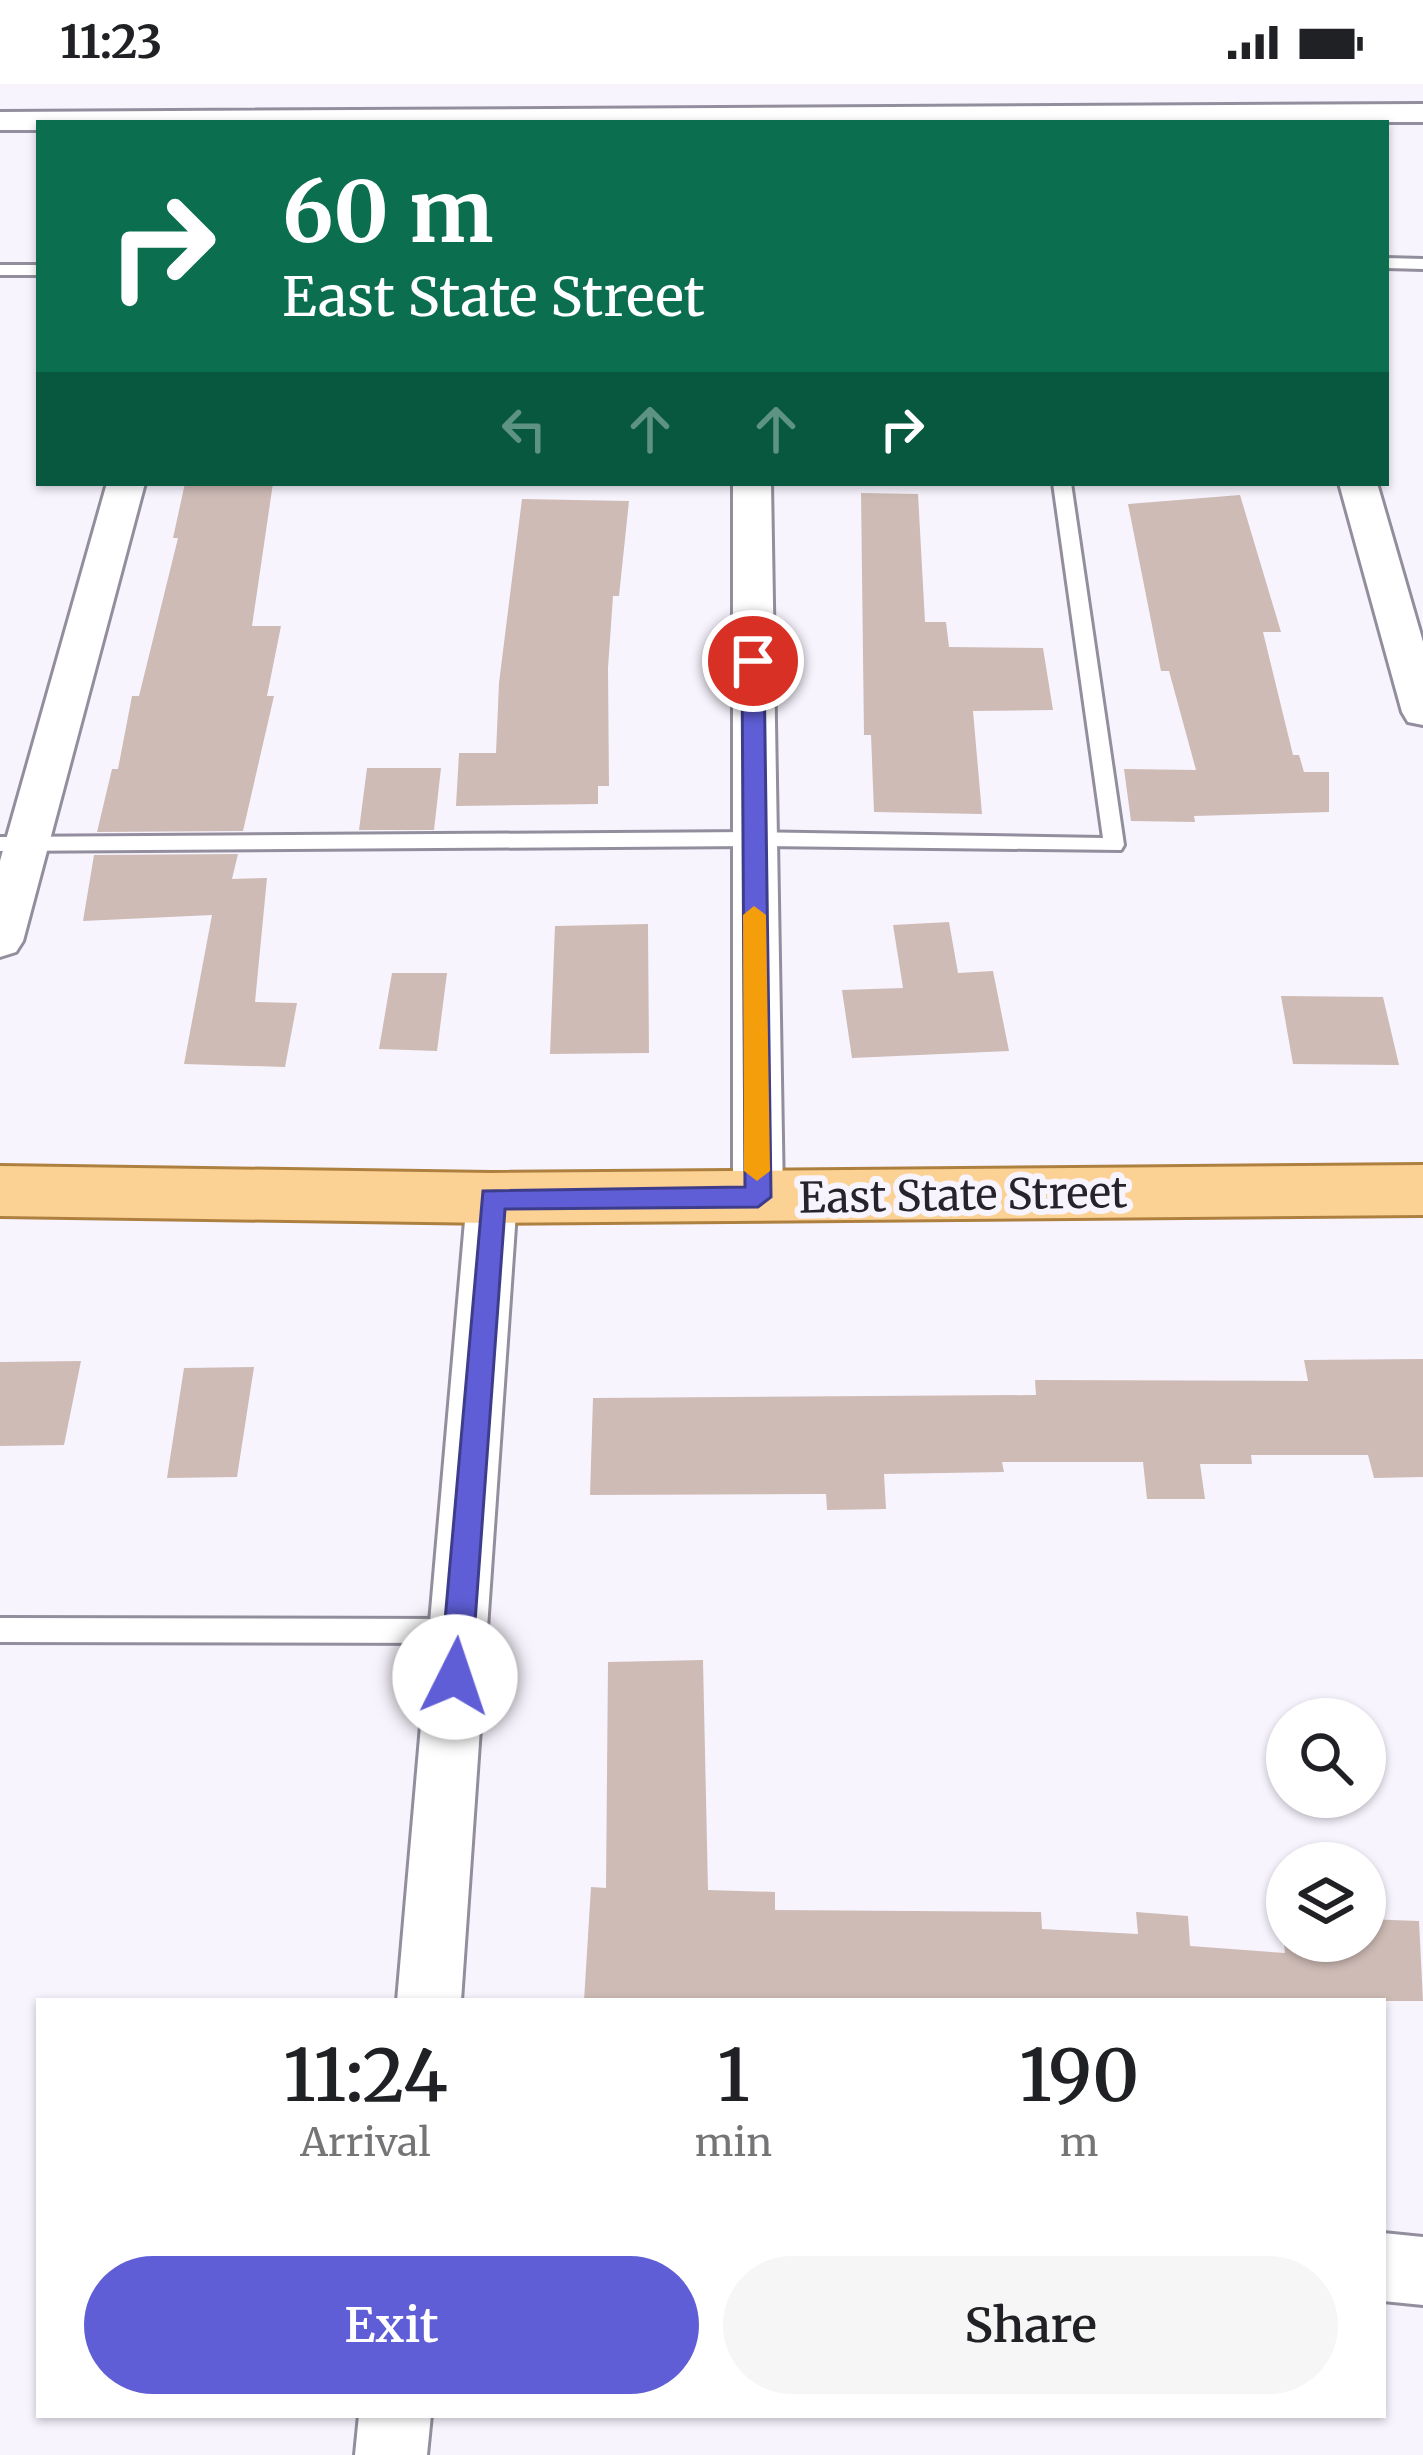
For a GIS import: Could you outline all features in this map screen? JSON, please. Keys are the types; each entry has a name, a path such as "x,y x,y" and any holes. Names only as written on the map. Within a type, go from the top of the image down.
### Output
{"main road":[{"name":"East State Street","path":"0,1191 492,1198 1423,1190"}],"street":[{"path":"227,120 237,84"},
{"path":"749,84 750,120"},
{"path":"1244,84 1254,119"},
{"path":"1002,120 1423,113"},
{"path":"0,121 36,121"},
{"path":"0,941 13,844 126,486"},
{"path":"752,486 758,1197"},
{"path":"1359,486 1423,712"},
{"path":"429,1998 492,1198"},
{"path":"1386,2267 1423,2271"},
{"path":"391,2455 394,2418"}],"lane":[{"path":"1389,263 1423,264"},
{"path":"0,270 36,270"},
{"path":"13,844 754,839 1114,845 1062,486"},
{"path":"0,1630 459,1630"}],"building":[{"path":"184,486 273,486 252,626 281,626 267,696 274,696 243,831 97,832 112,769 118,769 132,696 139,696 178,538 173,538"},
{"path":"861,493 918,494 925,622 946,622 949,647 1043,648 1053,710 973,711 982,814 874,812 871,735 864,735"},
{"path":"1240,495 1281,632 1263,632 1293,755 1299,755 1304,772 1329,772 1329,812 1194,816 1195,822 1131,821 1124,769 1196,770 1169,671 1161,671 1128,504"},
{"path":"522,499 629,501 619,596 613,596 609,786 598,786 598,804 456,806 459,753 496,753 499,683"},
{"path":"367,768 441,768 434,830 359,830"},
{"path":"238,854 232,879 267,878 255,1002 297,1003 285,1067 184,1064 212,915 83,921 94,855"},
{"path":"949,922 958,973 993,971 1009,1051 852,1058 842,990 903,988 893,925"},
{"path":"648,924 649,1053 550,1054 555,926"},
{"path":"392,973 447,973 437,1051 379,1049"},
{"path":"1281,996 1383,997 1399,1065 1293,1064"},
{"path":"1423,1359 1423,1477 1374,1478 1368,1455 1251,1455 1252,1464 1200,1464 1205,1499 1147,1499 1143,1462 1002,1462 1004,1472 884,1474 886,1509 827,1510 826,1494 590,1495 593,1398 1036,1395 1035,1380 1308,1381 1304,1360"},
{"path":"81,1361 64,1445 0,1446 0,1362"},
{"path":"254,1367 237,1477 167,1478 184,1368"},
{"path":"703,1660 708,1890 775,1892 775,1910 1041,1912 1042,1929 1138,1934 1136,1912 1188,1916 1190,1946 1266,1952 1266,1962 1386,1962 1386,1920 1419,1921 1423,2001 584,1998 591,1887 606,1888 608,1662"}],"slow traffic":[{"path":"754,915 757,1171"}],"route":[{"path":"455,1677 492,1198 758,1197 753,661"}]}
